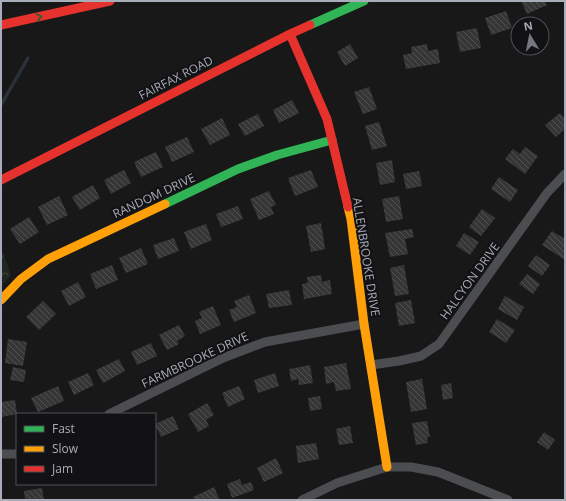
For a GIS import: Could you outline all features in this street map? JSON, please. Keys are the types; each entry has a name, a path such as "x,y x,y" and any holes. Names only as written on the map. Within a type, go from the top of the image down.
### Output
{"main road":[{"path":"1,25 110,1"},
{"name":"FAIRFAX ROAD","path":"1,180 290,34 364,1"},
{"name":"ALLENBROOKE DRIVE","path":"290,34 327,119 351,219 364,324 387,467"},
{"name":"RANDOM DRIVE","path":"1,300 21,279 48,259 238,169 277,155 332,140"}],"street":[{"name":"HALCYON DRIVE","path":"371,365 421,356 439,344 547,193 565,174"},
{"name":"FARMBROOKE DRIVE","path":"111,413 223,358 265,342 364,324"},
{"path":"1,454 16,454"},
{"path":"302,500 337,483 387,467 411,467 438,472 508,500"}],"green space":[{"path":"1,248 11,275 1,287"}],"building":[{"path":"521,1 545,1 547,5 527,14"},
{"path":"506,11 510,22 510,29 491,35 485,18"},
{"path":"477,28 481,48 460,52 456,32"},
{"path":"350,44 358,58 345,66 337,52"},
{"path":"427,44 428,51 438,49 440,63 406,69 403,55 412,53 411,47"},
{"path":"369,87 377,109 363,114 354,92"},
{"path":"292,100 299,113 279,123 273,110"},
{"path":"560,113 565,119 565,129 556,137 545,125"},
{"path":"258,114 264,126 245,136 238,124"},
{"path":"222,118 230,135 210,145 201,129"},
{"path":"379,122 387,146 372,150 365,126"},
{"path":"187,137 194,152 172,162 165,147"},
{"path":"525,147 538,156 525,174 505,159 513,149 520,154"},
{"path":"156,152 163,167 141,177 134,162"},
{"path":"392,160 395,182 380,185 376,163"},
{"path":"124,170 131,183 111,194 104,180"},
{"path":"311,170 318,187 295,196 288,178"},
{"path":"419,171 422,186 406,189 403,174"},
{"path":"499,177 518,190 510,202 491,189"},
{"path":"93,185 100,198 80,210 72,197"},
{"path":"269,191 276,205 271,207 274,214 259,220 250,199"},
{"path":"59,196 68,215 47,225 38,207"},
{"path":"399,196 403,219 386,222 382,199"},
{"path":"238,206 243,219 221,227 216,214"},
{"path":"482,209 495,218 481,236 469,227"},
{"path":"29,217 39,232 20,244 10,229"},
{"path":"321,223 325,249 311,252 306,226"},
{"path":"206,224 212,240 191,249 184,232"},
{"path":"412,229 414,237 405,239 408,254 390,257 385,233"},
{"path":"552,231 565,239 565,260 542,245"},
{"path":"464,233 479,242 470,255 456,246"},
{"path":"174,238 179,251 158,259 153,245"},
{"path":"141,248 148,264 126,273 119,258"},
{"path":"536,255 550,265 542,276 528,266"},
{"path":"112,265 118,280 96,289 90,274"},
{"path":"404,265 409,294 395,296 390,268"},
{"path":"527,274 540,284 533,294 519,284"},
{"path":"321,275 322,282 330,280 332,294 304,299 302,284 308,283 307,277"},
{"path":"78,282 86,297 69,306 61,291"},
{"path":"289,290 292,305 269,308 266,294"},
{"path":"249,295 256,313 234,322 229,310 237,307 234,301"},
{"path":"505,296 524,307 517,320 498,309"},
{"path":"411,300 415,323 399,326 395,303"},
{"path":"43,301 56,314 39,330 26,317"},
{"path":"213,306 221,325 200,334 195,321 202,318 199,312"},
{"path":"497,319 515,330 506,343 489,332"},
{"path":"179,325 185,336 177,341 179,344 167,350 159,335"},
{"path":"8,339 27,342 23,366 5,363"},
{"path":"151,343 157,356 137,365 131,352"},
{"path":"119,359 125,371 103,383 96,370"},
{"path":"346,363 351,389 336,391 334,382 326,384 324,367"},
{"path":"310,365 313,383 299,385 298,379 291,381 289,369"},
{"path":"13,367 26,370 24,382 10,380"},
{"path":"88,373 94,385 74,395 68,382"},
{"path":"275,373 279,386 258,393 254,380"},
{"path":"422,379 427,409 411,412 406,382"},
{"path":"451,383 453,398 443,400 441,385"},
{"path":"58,386 64,401 38,412 31,398"},
{"path":"239,386 245,399 228,407 222,393"},
{"path":"320,396 322,409 310,411 308,398"},
{"path":"15,400 16,414 1,417 1,402"},
{"path":"207,403 214,415 206,420 209,426 198,432 188,414"},
{"path":"173,416 179,429 161,437 156,424"},
{"path":"427,421 430,437 427,437 428,443 416,445 412,423"},
{"path":"350,426 353,443 339,445 336,429"},
{"path":"544,432 555,440 548,450 537,442"},
{"path":"316,443 319,459 298,463 296,446"},
{"path":"276,458 283,473 264,482 257,468"},
{"path":"240,479 242,485 251,482 254,490 232,498 227,484"},
{"path":"214,487 220,500 195,500 193,497"},
{"path":"42,488 44,500 25,500 24,491"}],"waterway":[{"path":"1,105 28,58"}],"traffic: fast":[{"path":"310,25 364,1"},
{"path":"165,204 238,169 277,155 332,140"}],"traffic: slow":[{"path":"1,300 21,279 48,259 165,204"},
{"path":"348,207 351,219 364,324 387,467"}],"traffic: jam":[{"path":"1,25 110,1"},
{"path":"1,180 310,25"},
{"path":"290,34 327,119 348,207"}]}
